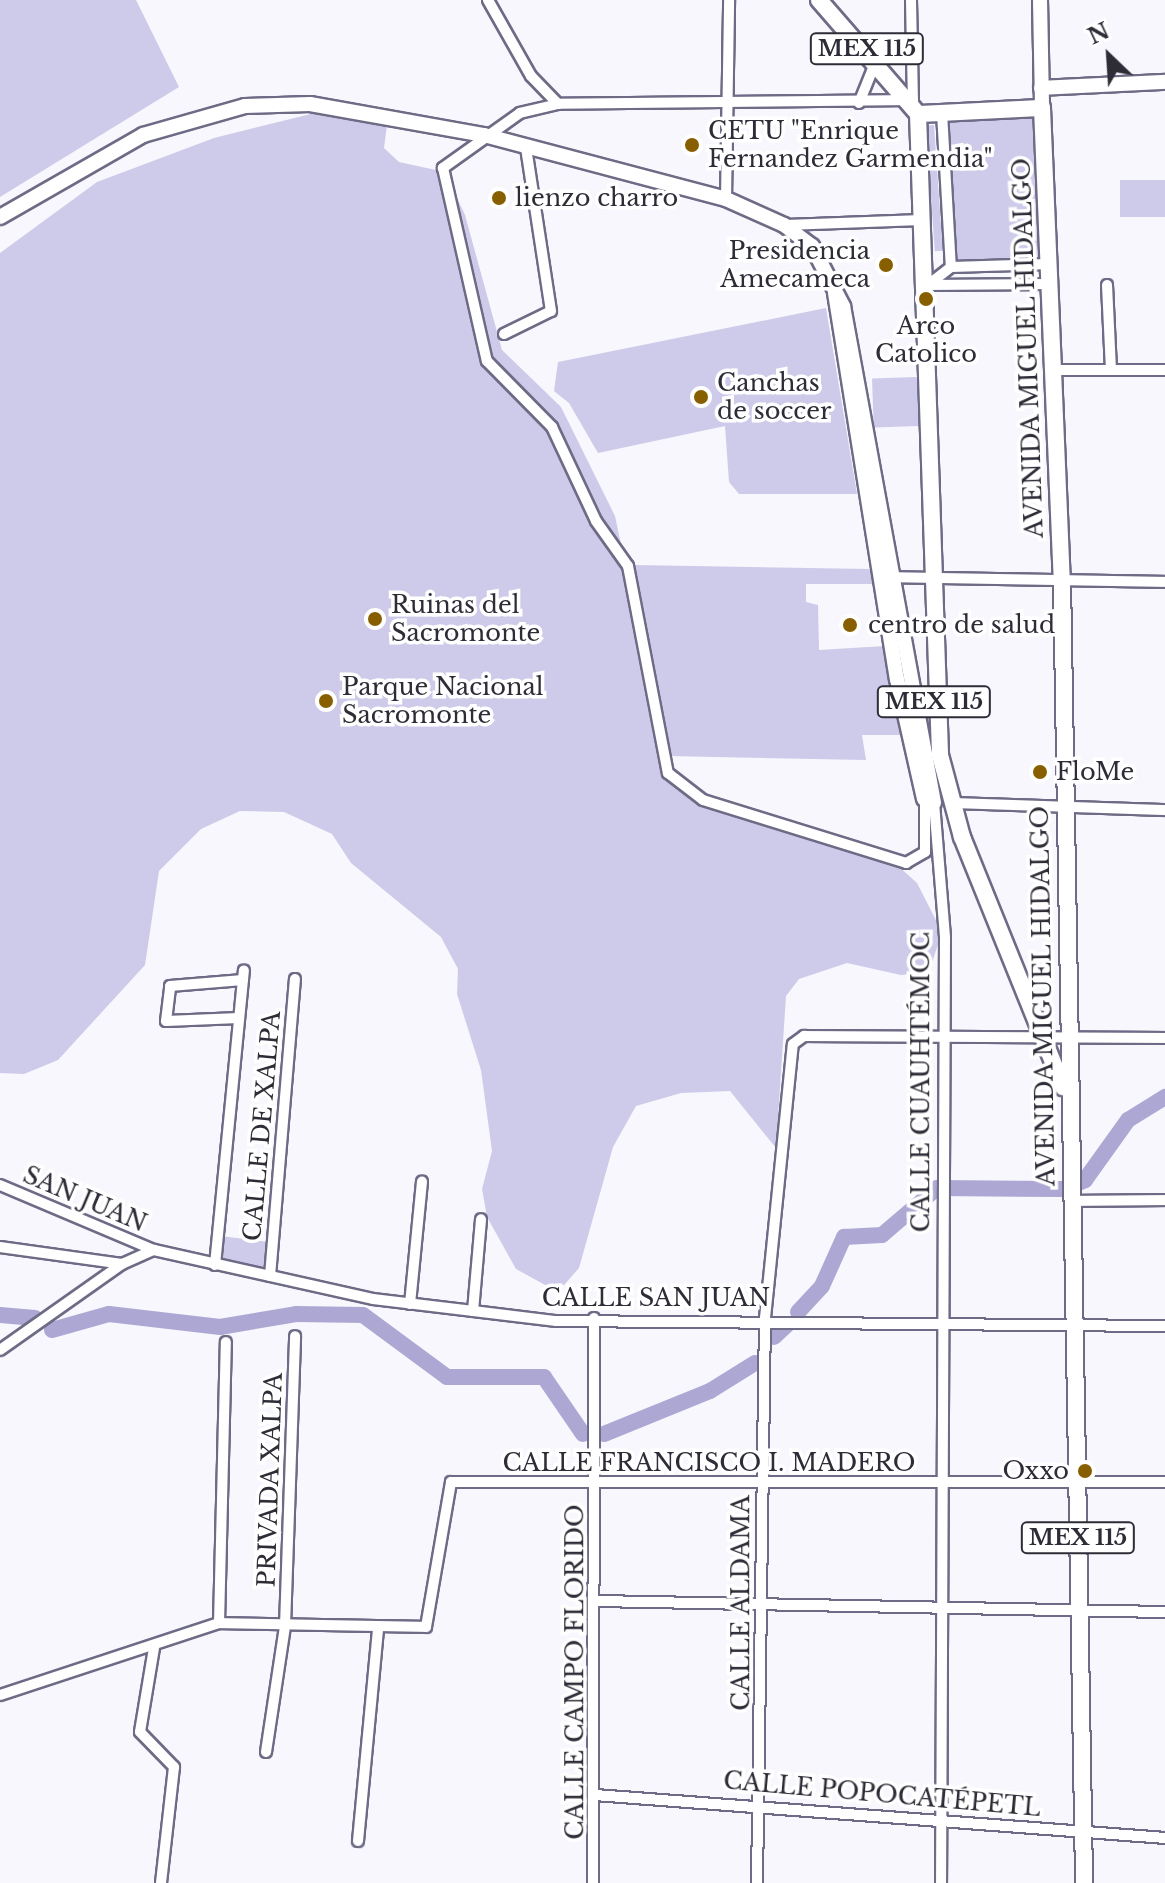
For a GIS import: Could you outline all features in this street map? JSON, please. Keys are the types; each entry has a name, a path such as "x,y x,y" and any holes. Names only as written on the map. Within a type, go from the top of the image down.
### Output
{"main road":[{"name":"MEX 115","path":"819,0 876,59 915,107 928,285 936,803 1067,1096"},
{"path":"915,107 942,113 1042,108 1040,0"},
{"path":"1041,88 1165,82"},
{"path":"0,217 143,135 245,106 310,104 484,135"},
{"name":"AVENIDA MIGUEL HIDALGO","path":"1042,108 1062,579 1062,806 1084,1883"},
{"name":"CALLE CUAUHTÉMOC","path":"484,135 726,199 784,225 812,246 835,292 896,641 936,803"}],"street":[{"path":"488,0 531,76 558,104"},
{"path":"726,199 730,103 729,0"},
{"path":"484,135 520,113 558,104 859,103 915,107 911,0"},
{"path":"859,103 876,59"},
{"path":"942,113 951,267"},
{"name":"CALLE CUAUHTÉMOC","path":"484,135 443,168 487,361 552,427 596,521 628,566 668,773 703,800 906,863 925,852 936,803"},
{"path":"504,334 551,311 526,147"},
{"path":"784,225 923,220"},
{"path":"928,285 951,267 1049,264"},
{"path":"928,285 1050,284"},
{"path":"1107,285 1111,369"},
{"path":"1053,370 1165,370"},
{"path":"884,577 1165,582"},
{"path":"936,803 1165,810"},
{"name":"CALLE CUAUHTÉMOC","path":"936,803 945,1038 941,1883"},
{"path":"215,1265 239,1018 243,975 170,986 166,1021 239,1018"},
{"name":"CALLE DE XALPA","path":"270,1276 295,979"},
{"name":"CALLE ALDAMA","path":"757,1883 765,1318 797,1037 945,1038"},
{"path":"945,1038 1165,1038"},
{"path":"410,1304 422,1182"},
{"name":"SAN JUAN","path":"0,1185 154,1250"},
{"path":"1071,1190 1165,1200"},
{"path":"473,1311 481,1219"},
{"path":"0,1247 122,1264"},
{"path":"0,1350 122,1264 154,1250"},
{"name":"CALLE SAN JUAN","path":"154,1250 410,1304 473,1311 594,1318 1165,1326"},
{"name":"CALLE CAMPO FLORIDO","path":"593,1883 596,1601 594,1318"},
{"name":"PRIVADA XALPA","path":"266,1752 285,1626 295,1336"},
{"path":"219,1623 226,1342"},
{"name":"CALLE FRANCISCO I. MADERO","path":"378,1629 426,1627 448,1483 1165,1482"},
{"path":"596,1601 1165,1612"},
{"path":"0,1695 154,1648 219,1623 378,1629 358,1841"},
{"path":"154,1648 140,1732 174,1767 161,1883"},
{"name":"CALLE POPOCATÉPETL","path":"595,1795 758,1802 771,1810 942,1819 1165,1838"}],"shaded area":[{"path":"0,0 136,0 179,87 0,197"},
{"name":"Parque Nacional Sacromonte","path":"331,109 387,125 384,148 399,162 445,172 465,215 502,350 561,407 615,516 669,771 697,795 896,864 917,883 942,932 929,972 901,975 847,963 799,979 786,996 776,1148 730,1091 681,1093 636,1106 613,1147 579,1268 564,1285 547,1286 516,1269 487,1217 482,1189 492,1151 481,1070 457,994 458,969 441,937 351,863 332,834 284,812 240,811 201,829 159,871 145,965 58,1060 24,1074 0,1073 0,253 97,182 214,138"},
{"path":"1037,115 1045,261 957,265 949,120"},
{"path":"934,125 943,251 935,251 926,126"},
{"path":"1120,180 1165,180 1165,217 1120,217"},
{"name":"Canchas de soccer","path":"826,308 857,494 739,494 729,482 725,426 598,453 569,403 554,391 558,362"},
{"path":"917,377 919,426 874,428 872,379"},
{"path":"634,565 870,569 875,584 806,584 806,602 818,605 819,650 885,646 902,735 862,735 866,760 668,756"},
{"path":"221,1236 269,1242 268,1272 218,1260"}],"waterway":[{"path":"798,1312 822,1286 844,1237 882,1235 937,1188 1064,1189 1085,1180 1128,1120 1165,1097"},
{"path":"52,1330 109,1314 220,1327 296,1314 363,1315 447,1377 544,1377 583,1434"},
{"path":"0,1315 35,1318"},
{"path":"774,1337 787,1325"},
{"path":"604,1434 710,1391 755,1363"}],"place":[{"name":"CETU \"Enrique Fernandez Garmendia\"","path":"692,145"},
{"name":"lienzo charro","path":"499,198"},
{"name":"Presidencia Amecameca","path":"886,265"},
{"name":"Arco Catolico","path":"926,299"},
{"name":"Canchas de soccer","path":"701,397"},
{"name":"Ruinas del Sacromonte","path":"375,619"},
{"name":"centro de salud","path":"850,625"},
{"name":"Parque Nacional Sacromonte","path":"326,701"},
{"name":"FloMe","path":"1040,772"},
{"name":"Oxxo","path":"1085,1471"}]}
